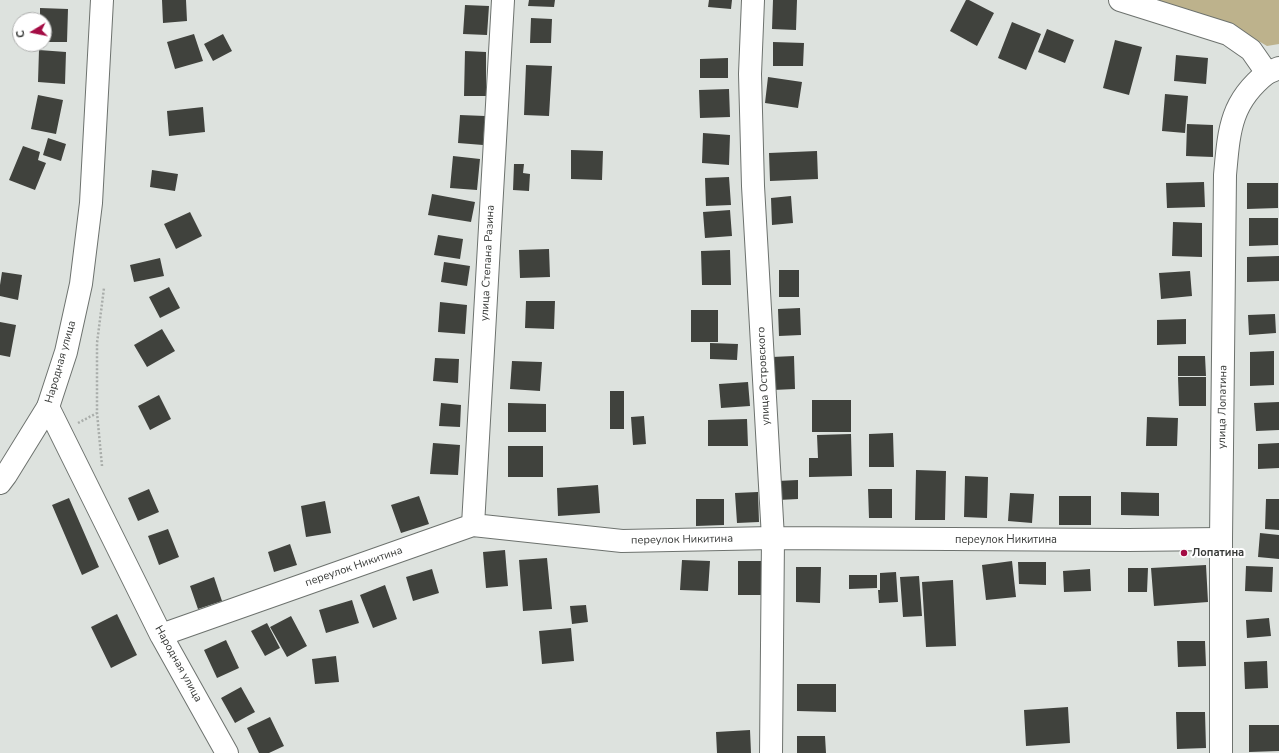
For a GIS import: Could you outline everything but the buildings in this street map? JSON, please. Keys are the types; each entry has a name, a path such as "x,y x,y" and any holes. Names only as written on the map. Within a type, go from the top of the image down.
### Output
{"street":[{"name":"Народная улица","path":"102,0 91,203 81,284 66,352 48,408 161,635 227,753"},
{"name":"улица Степана Разина","path":"473,525 503,0"},
{"name":"улица Островского","path":"753,0 750,74 753,186 773,538 771,753"},
{"path":"1120,0 1228,34 1251,50 1273,70"},
{"name":"улица Лопатина","path":"1221,753 1221,539 1225,175 1232,121 1242,100 1255,82 1273,70"},
{"path":"0,483 48,408"},
{"name":"переулок Никитина","path":"161,635 473,525 622,541 773,538 1112,540 1221,539"}],"path":[{"path":"102,466 97,413 98,342 104,282"},
{"path":"60,432 97,413"}],"shaded area":[{"path":"1150,0 1279,0 1279,44 1267,46 1235,27"}],"place":[{"name":"Лопатина","path":"1184,553"}]}
